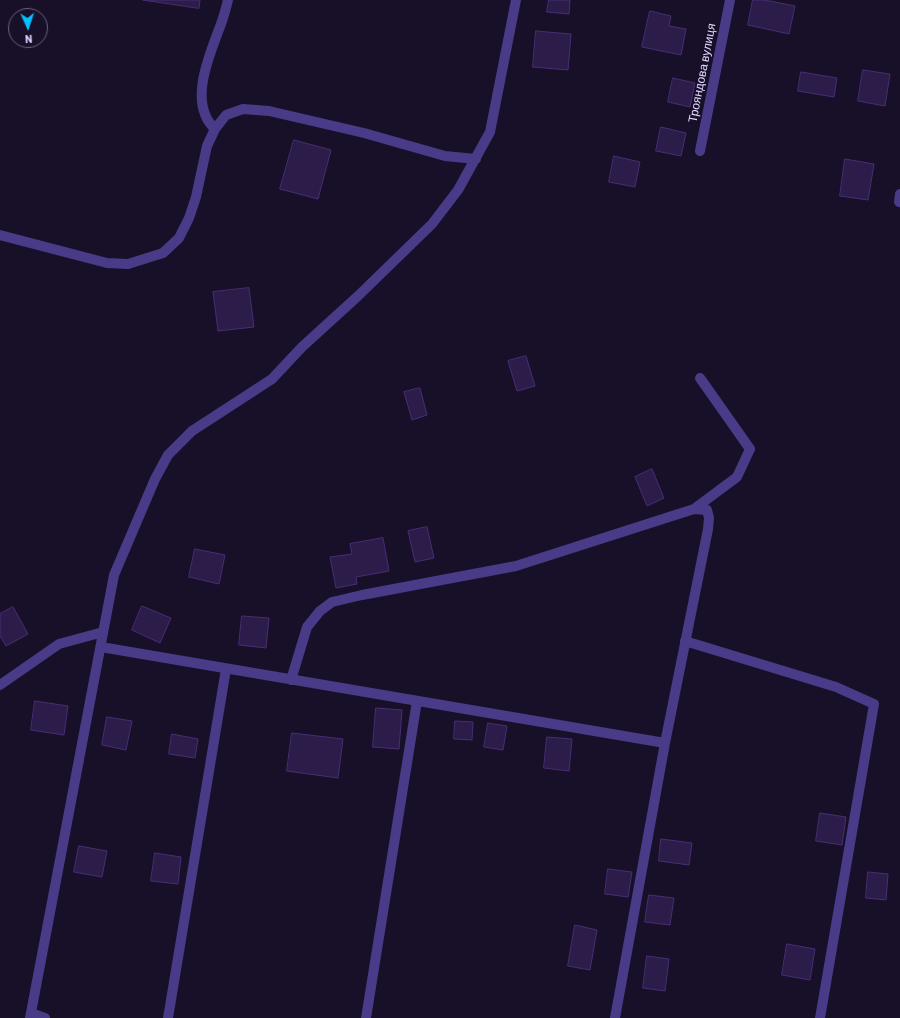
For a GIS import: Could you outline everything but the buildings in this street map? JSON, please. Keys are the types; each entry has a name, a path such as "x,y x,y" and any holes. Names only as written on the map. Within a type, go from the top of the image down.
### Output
{"street":[{"path":"215,129 207,122 202,110 203,77 228,0"},
{"path":"46,1018 30,1016 114,575 154,479 168,455 192,430 272,378 302,347 358,296 432,224 458,190 490,132 516,0"},
{"name":"Трояндова вулиця","path":"700,151 730,0"},
{"path":"0,235 107,263 128,264 163,253 179,238 189,218 196,197 207,146 215,129 226,115 243,109 269,111 364,133 445,156 476,159"},
{"path":"291,680 308,627 320,611 332,602 516,566 603,540 694,509 737,477 750,449 700,378"},
{"path":"615,1018 665,743 709,518 707,510 694,509"},
{"path":"0,685 59,644 103,632"},
{"path":"685,641 836,687 874,704 820,1018"},
{"path":"101,647 665,743"},
{"path":"168,1018 226,669"},
{"path":"366,1018 417,701"}]}
